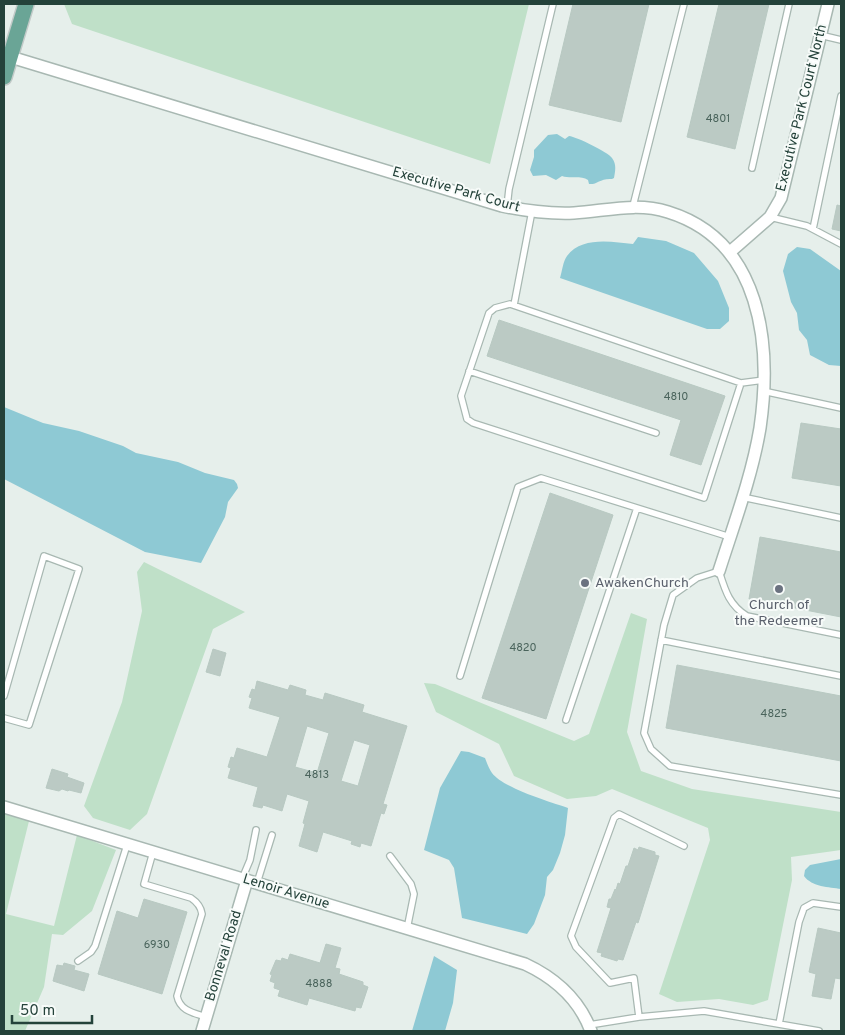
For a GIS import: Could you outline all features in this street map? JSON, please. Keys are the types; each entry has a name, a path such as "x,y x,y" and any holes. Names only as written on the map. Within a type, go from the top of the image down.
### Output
{"main road":[{"path":"4,77 7,56 26,4"}],"street":[{"name":"Executive Park Court North","path":"730,252 770,217 781,198 828,4"},
{"name":"Executive Park Court","path":"7,56 507,207 532,211 574,213 634,206 668,212 690,220 714,236 739,264 756,303 760,322 764,386 753,459 720,570"},
{"name":"Lenoir Avenue","path":"4,807 525,964 541,971 563,988 582,1012 590,1028"},
{"name":"Bonneval Road","path":"202,1031 248,881"}],"lane":[{"path":"507,207 509,189 553,4"},
{"path":"634,206 684,4"},
{"path":"752,168 789,4"},
{"path":"820,35 841,40"},
{"path":"812,229 841,96"},
{"path":"514,305 532,211"},
{"path":"770,217 812,229 841,244"},
{"path":"741,382 704,498 473,423 467,419 461,396 489,313 495,308 510,304 741,382 764,386 841,408"},
{"path":"469,371 656,434"},
{"path":"460,676 518,487 541,478 730,537"},
{"path":"742,497 841,518"},
{"path":"566,720 637,508"},
{"path":"4,696 12,662 44,556 79,569 29,725 4,718"},
{"path":"841,635 748,616 738,611 728,598 720,570 698,578 673,595 661,640 644,732 651,749 670,766 841,795"},
{"path":"661,640 841,676"},
{"path":"4,660 12,662"},
{"path":"639,1018 634,978 610,983 576,947 571,936 614,818 619,814 684,846"},
{"path":"248,881 256,830"},
{"path":"248,881 272,835"},
{"path":"78,961 91,952 95,946 127,845"},
{"path":"153,852 144,884 191,898 202,910 177,996 185,1010 206,1017"},
{"path":"390,856 411,884 414,894 407,929"},
{"path":"780,1024 799,922 804,908 813,903 841,907"},
{"path":"590,1028 639,1018 704,1011 819,1031"}],"green space":[{"path":"64,4 529,4 490,164 72,24"},
{"path":"144,562 245,612 213,629 147,814 130,830 93,818 84,806 122,702 142,611 137,572"},
{"path":"631,613 647,619 627,732 641,771 692,789 841,812 841,850 791,857 792,880 768,1000 753,1005 719,999 677,1002 659,994 710,840 708,828 612,789 596,796 567,799 514,776 499,744 436,712 424,683 435,684 574,741 589,734"},
{"path":"4,814 29,821 6,914 54,926 77,835 116,850 92,911 63,935 52,934 44,987 25,1031 4,1031"}],"water":[{"path":"557,134 565,139 569,136 579,139 609,155 614,161 614,178 589,184 588,180 582,178 562,176 556,180 546,175 533,176 530,170 534,150 548,135"},
{"path":"638,237 666,241 694,253 718,281 729,308 729,321 720,329 707,329 560,278 567,256 581,245 598,242 633,244"},
{"path":"797,247 810,249 841,271 841,366 829,365 810,355 807,340 799,330 797,313 791,302 783,271 788,254"},
{"path":"4,407 43,423 79,431 123,446 136,453 178,462 205,473 234,480 238,488 228,502 225,517 201,563 145,552 4,479"},
{"path":"461,751 485,758 492,773 506,784 527,794 568,808 565,835 560,853 553,870 547,877 545,895 534,924 527,934 462,918 454,868 449,860 424,850 440,788"},
{"path":"841,859 841,889 816,884 807,880 804,876 805,870 810,865"},
{"path":"434,956 457,970 453,1003 445,1031 412,1031"}],"building":[{"path":"573,4 649,4 621,122 549,105"},
{"path":"719,4 769,4 735,149 687,137"},
{"path":"837,205 841,206 841,231 832,229"},
{"path":"499,320 725,396 701,465 670,455 681,420 487,356"},
{"path":"801,423 841,429 841,486 792,478"},
{"path":"550,493 613,515 546,719 482,698"},
{"path":"760,537 841,552 841,617 749,599"},
{"path":"213,649 226,653 220,676 206,672"},
{"path":"677,665 841,696 841,761 666,728"},
{"path":"257,681 288,690 290,685 306,690 305,695 323,700 325,693 364,705 362,712 407,726 383,804 387,805 384,814 381,813 371,846 361,843 360,847 351,844 352,841 323,832 317,852 299,846 309,801 287,794 282,811 263,805 262,808 253,806 258,787 228,778 231,768 228,767 231,757 234,758 237,748 267,757 280,717 249,708 252,698 249,697 252,689 255,690","holes":["307,726 329,733 317,773 295,767","354,740 370,745 358,786 341,781"]},
{"path":"52,769 68,774 67,777 84,783 81,793 46,788"},
{"path":"639,847 655,852 655,855 659,856 638,923 636,922 623,960 618,959 617,961 601,956 602,953 597,952 611,908 607,907 609,899 611,899 618,883 620,884 634,848 638,850"},
{"path":"144,899 187,912 162,994 98,974 117,911 138,918"},
{"path":"818,928 841,933 841,979 835,978 831,999 812,996 816,974 809,972"},
{"path":"326,944 341,948 335,968 340,969 339,974 363,982 363,985 368,987 361,1008 356,1007 355,1011 309,998 307,1005 278,996 280,990 274,988 275,983 270,981 272,975 270,974 276,960 281,961 282,958 288,960 290,954 320,963"},
{"path":"64,963 75,966 74,970 89,974 84,991 53,981 57,965 63,966"}],"place":[{"name":"AwakenChurch","path":"585,583"},
{"name":"Church of the Redeemer","path":"779,589"}]}
